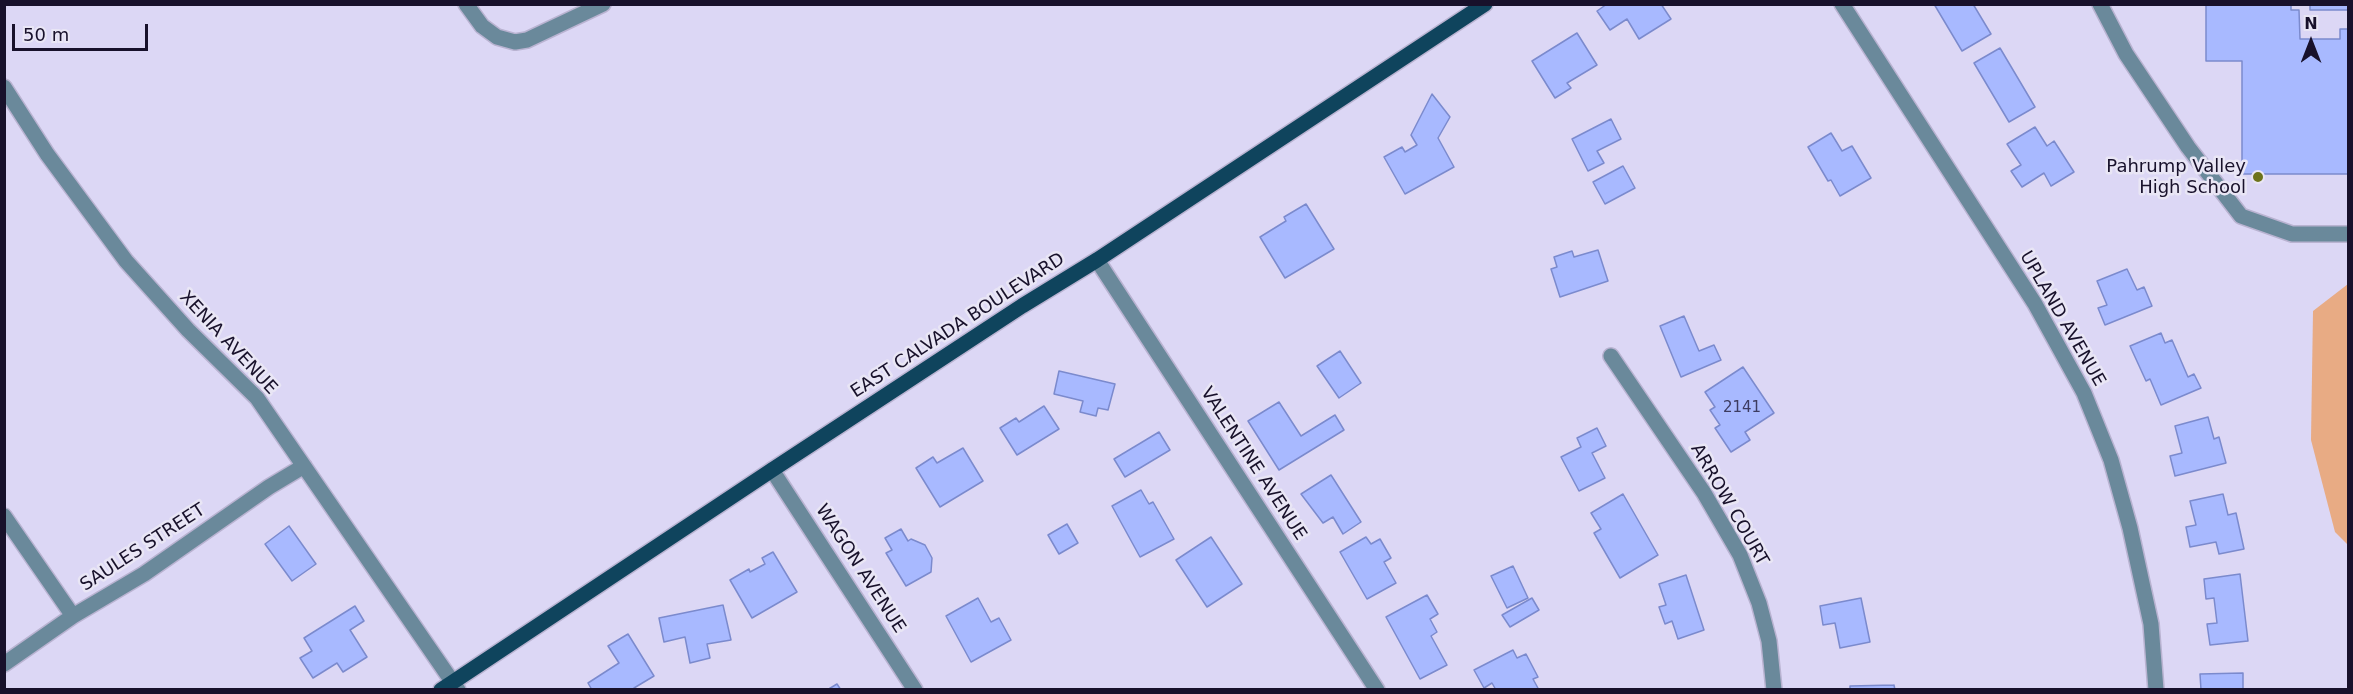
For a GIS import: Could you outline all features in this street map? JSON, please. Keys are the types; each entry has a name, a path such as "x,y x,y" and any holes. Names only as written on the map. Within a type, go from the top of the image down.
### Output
{"main road":[{"name":"EAST CALVADA BOULEVARD","path":"451,687 772,470 1022,306 1097,260 1485,4"}],"street":[{"path":"466,4 482,26 496,37 515,42 527,40 603,4"},
{"name":"UPLAND AVENUE","path":"1842,4 2035,304 2084,393 2110,460 2130,528 2151,624 2156,690"},
{"path":"2100,4 2126,54 2188,147 2241,216 2292,234 2349,234"},
{"name":"XENIA AVENUE","path":"4,87 47,154 126,261 188,330 257,398 451,687"},
{"name":"VALENTINE AVENUE","path":"1097,260 1377,690"},
{"name":"ARROW COURT","path":"1611,356 1704,494 1740,555 1760,603 1769,641 1774,690"},
{"name":"SAULES STREET","path":"4,664 73,616 144,574 269,487 304,466"},
{"name":"WAGON AVENUE","path":"772,470 915,690"},
{"path":"4,516 73,616"}],"shaded area":[{"path":"2348,284 2348,545 2335,532 2311,440 2313,311"}],"building":[{"path":"1607,4 1661,4 1671,19 1639,39 1627,19 1610,30 1597,11"},
{"path":"1934,4 1973,4 1991,34 1962,51"},
{"path":"2206,4 2291,4 2291,10 2299,10 2300,39 2340,39 2340,29 2348,29 2348,174 2242,174 2242,61 2206,61"},
{"path":"2310,4 2348,4 2348,10 2310,10"},
{"path":"1577,33 1597,65 1567,83 1571,88 1555,98 1532,61"},
{"path":"2000,48 2035,107 2009,122 1974,63"},
{"path":"1432,94 1450,117 1438,138 1454,167 1405,194 1384,157 1402,147 1405,152 1417,145 1411,135"},
{"path":"1611,119 1621,139 1597,151 1604,163 1588,171 1572,139"},
{"path":"2035,127 2047,146 2054,141 2074,172 2051,186 2044,173 2022,187 2011,171 2021,165 2007,144"},
{"path":"1831,133 1842,151 1852,146 1871,178 1840,196 1831,180 1828,181 1808,147"},
{"path":"1623,166 1635,188 1605,204 1593,182"},
{"path":"1306,204 1334,249 1285,278 1260,237 1286,221 1284,217"},
{"path":"1598,250 1608,281 1560,297 1551,269 1557,267 1554,257 1572,251 1574,257"},
{"path":"2127,269 2137,290 2144,287 2152,306 2105,325 2098,308 2107,305 2097,281"},
{"path":"1684,316 1699,351 1714,345 1721,360 1681,377 1660,326"},
{"path":"2161,333 2165,343 2172,340 2188,377 2194,374 2201,388 2161,405 2150,379 2146,381 2130,346"},
{"path":"1340,351 1361,383 1339,398 1317,366"},
{"path":"1743,367 1774,413 1745,432 1750,440 1731,452 1715,428 1720,425 1710,410 1715,407 1705,392"},
{"path":"1059,371 1115,384 1108,410 1098,408 1096,416 1080,412 1083,401 1054,394"},
{"path":"1279,402 1301,436 1335,415 1344,430 1279,470 1248,421"},
{"path":"1044,406 1059,429 1017,455 1000,428 1016,418 1019,422"},
{"path":"2208,417 2214,439 2219,437 2226,463 2175,476 2170,456 2182,453 2175,426"},
{"path":"1597,428 1606,446 1592,453 1605,478 1579,491 1561,457 1581,447 1577,438"},
{"path":"1159,432 1170,450 1125,477 1114,459"},
{"path":"963,448 983,481 940,507 916,468 933,457 937,463"},
{"path":"1331,475 1361,522 1343,534 1333,517 1323,523 1301,494"},
{"path":"1141,490 1149,504 1153,502 1174,539 1140,557 1112,506"},
{"path":"1623,494 1658,555 1620,578 1594,533 1601,529 1591,513"},
{"path":"2223,494 2228,515 2236,513 2244,549 2219,554 2216,542 2190,547 2186,527 2196,525 2190,501"},
{"path":"1067,524 1078,543 1059,554 1048,535"},
{"path":"289,526 316,564 292,581 265,544"},
{"path":"901,529 908,541 911,539 925,545 932,558 931,572 906,586 886,553 892,550 885,538"},
{"path":"1211,537 1242,584 1207,607 1176,560"},
{"path":"1366,537 1371,544 1380,539 1391,558 1384,562 1396,583 1367,599 1340,552"},
{"path":"773,552 797,592 752,618 730,580 749,569 750,572 765,564 762,558"},
{"path":"1513,566 1528,598 1507,608 1491,576"},
{"path":"2240,574 2248,641 2210,645 2207,624 2217,623 2214,598 2206,599 2204,579"},
{"path":"1686,575 1704,630 1678,639 1672,621 1665,624 1659,607 1666,605 1659,584"},
{"path":"1427,595 1438,614 1430,619 1437,632 1431,636 1447,665 1420,679 1386,617"},
{"path":"978,598 991,622 999,618 1011,640 971,662 946,616"},
{"path":"1532,598 1539,610 1510,627 1502,615"},
{"path":"1861,598 1870,642 1840,648 1835,623 1823,625 1820,606"},
{"path":"723,605 731,640 707,644 710,658 690,663 685,637 664,642 659,618"},
{"path":"355,606 364,621 350,630 367,657 343,672 337,663 313,678 300,658 312,651 304,638"},
{"path":"628,634 654,676 634,688 635,690 592,690 588,683 619,663 608,646"},
{"path":"1513,650 1517,658 1526,654 1538,677 1533,679 1539,690 1496,690 1492,683 1484,688 1474,670"},
{"path":"2243,673 2243,690 2201,690 2200,674"},
{"path":"837,684 841,690 827,690"},
{"path":"1894,685 1895,690 1850,690 1850,686"}],"place":[{"name":"Pahrump Valley High School","path":"2258,177"}]}
